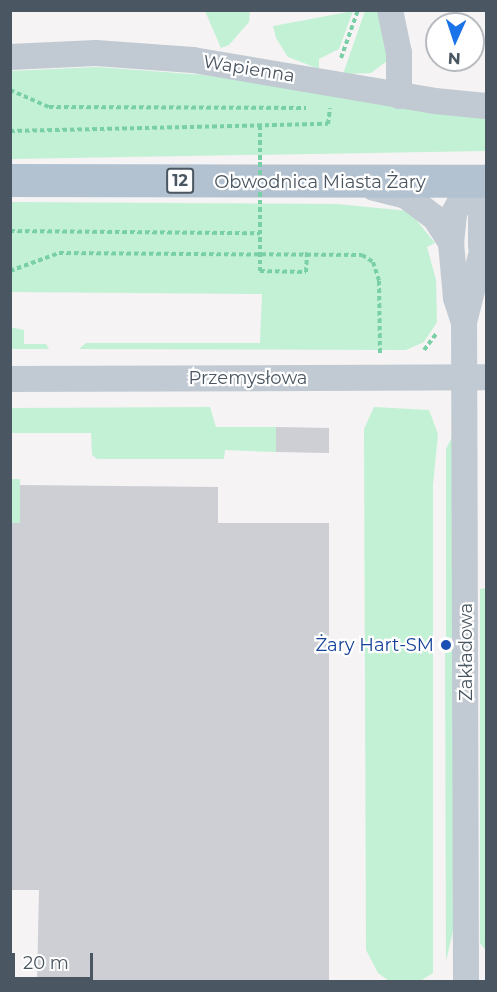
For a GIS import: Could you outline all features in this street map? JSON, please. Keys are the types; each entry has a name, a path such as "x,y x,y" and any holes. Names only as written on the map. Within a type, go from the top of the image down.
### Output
{"main road":[{"name":"Obwodnica Miasta Żary","path":"10,180 350,183 479,181"}],"street":[{"path":"390,10 399,53 399,96"},
{"name":"Wapienna","path":"10,57 96,53 194,60 399,96 486,106"},
{"name":"Zakładowa","path":"464,322 484,241 479,181"},
{"name":"Zakładowa","path":"465,981 477,377 456,298 451,243 454,213 479,181"},
{"name":"Zakładowa","path":"350,183 417,202 435,218 451,243"},
{"name":"Przemysłowa","path":"10,379 477,377"}],"path":[{"path":"340,63 358,10"},
{"path":"10,90 49,107 330,108 330,123 10,131"},
{"path":"260,125 260,271 306,272 307,252"},
{"path":"10,231 260,233"},
{"path":"10,271 59,252 353,253 373,262 379,281 381,357"}],"green space":[{"path":"205,11 250,11 249,22 229,45 221,48"},
{"path":"353,11 339,49 319,59 319,69 288,57 276,38 273,26"},
{"path":"365,11 383,11 391,58 371,73 343,74"},
{"path":"97,67 204,75 486,118 486,151 11,159 10,71"},
{"path":"11,202 337,204 409,211 435,243 427,247 436,280 437,322 424,342 406,350 79,349 86,343 260,343 262,294 11,292"},
{"path":"10,327 24,330 24,344 46,344 49,349 11,349"},
{"path":"210,407 216,427 276,427 276,452 225,450 224,459 97,459 92,455 91,433 11,433 10,408"},
{"path":"374,407 429,410 438,434 433,485 433,973 420,981 389,981 378,973 366,950 364,429"},
{"path":"452,437 453,638 446,638 446,449"},
{"path":"11,479 20,479 20,523 11,523"},
{"path":"486,588 486,951 480,943 480,589"},
{"path":"445,651 453,651 453,931 446,961"}],"building":[{"path":"276,427 329,428 329,453 276,452"},
{"path":"20,485 218,487 218,523 329,523 329,981 37,981 39,890 10,890 10,523 20,523"}],"place":[{"name":"Żary Hart-SM","path":"446,645"}]}
